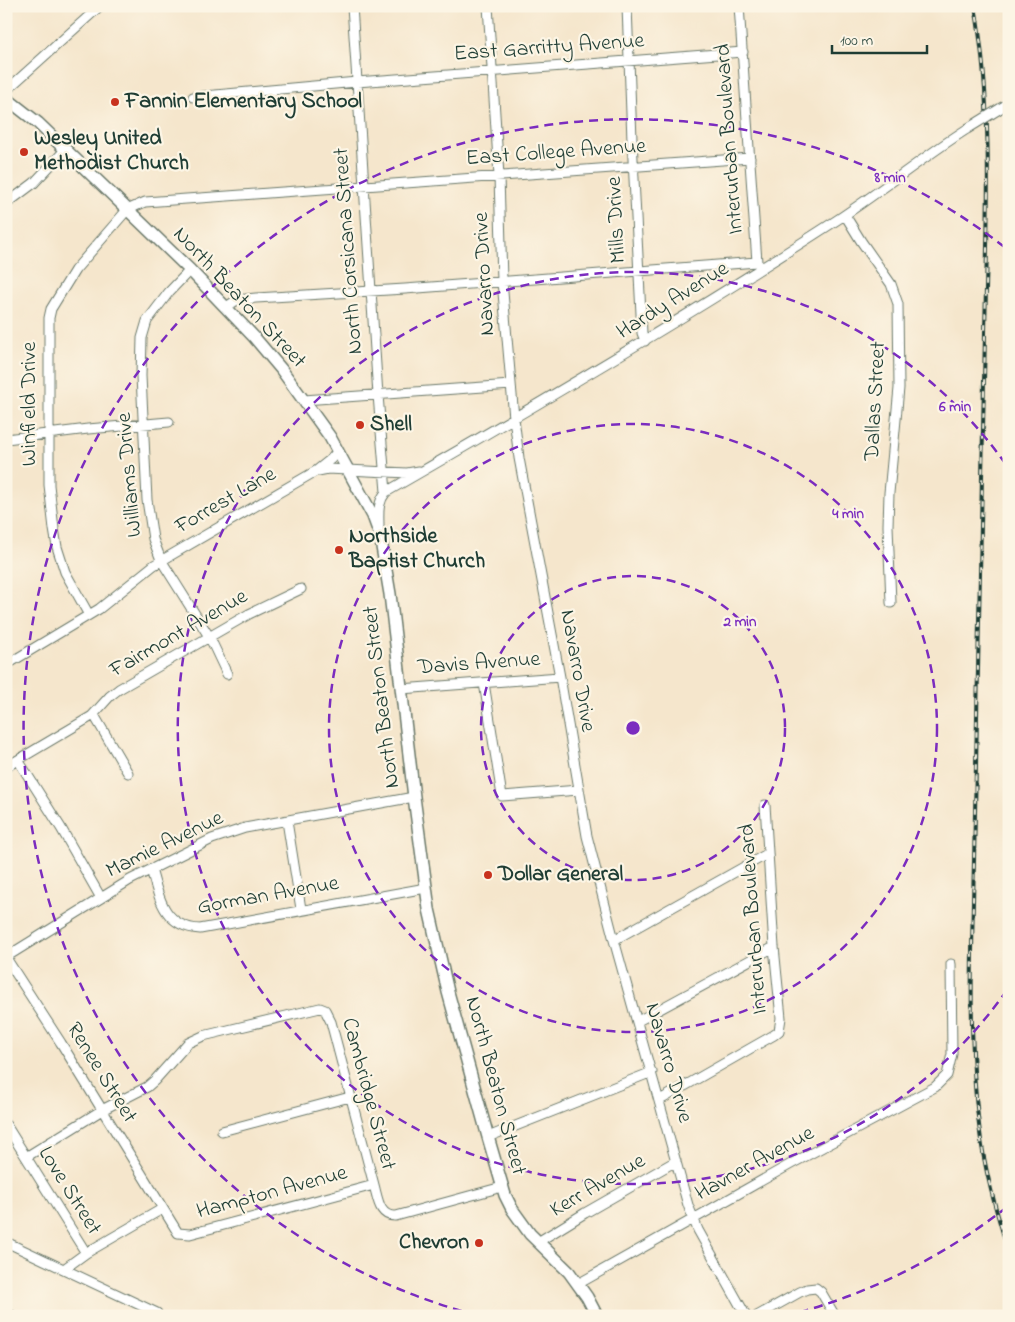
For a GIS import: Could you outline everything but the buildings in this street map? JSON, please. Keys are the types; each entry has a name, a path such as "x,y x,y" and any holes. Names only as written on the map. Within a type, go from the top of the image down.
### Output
{"main road":[{"name":"North Beaton Street","path":"7,90 65,150 190,270 281,369 338,451 373,516 380,535 390,594 414,797 434,933 488,1137 502,1187 518,1220 578,1284 597,1316"}],"street":[{"path":"7,90 100,6"},
{"name":"North Corsicana Street","path":"352,6 386,492"},
{"name":"Navarro Drive","path":"488,6 499,176 502,281 514,418 519,458 560,677 587,836 614,940 693,1219 746,1316"},
{"name":"Mills Drive","path":"627,6 642,333 645,341"},
{"name":"Interurban Boulevard","path":"739,6 759,265"},
{"name":"East Garritty Avenue","path":"193,97 357,82 743,52"},
{"name":"Hardy Avenue","path":"386,492 645,341 759,265 845,215 936,149 1009,103"},
{"path":"6,204 34,183 65,150"},
{"name":"East College Avenue","path":"127,210 145,202 750,158"},
{"name":"Winfield Drive","path":"89,615 65,572 57,547 49,485 49,318 51,309 75,270 127,210"},
{"name":"Dallas Street","path":"845,215 891,284 898,304 899,388 889,493 888,526 891,603"},
{"path":"226,307 237,300 247,299 759,265"},
{"name":"Williams Drive","path":"190,270 152,314 144,330 141,376 149,519 153,539 162,560 210,638 227,674"},
{"path":"304,400 511,385"},
{"path":"6,439 49,433 169,422"},
{"name":"Forrest Lane","path":"6,665 89,615 162,560 316,471 338,451"},
{"name":"Forrest Lane","path":"316,471 348,469 406,473 422,471"},
{"path":"380,535 378,506 386,492"},
{"name":"Fairmont Avenue","path":"6,767 94,715 110,696 120,689 249,614 301,589"},
{"name":"Davis Avenue","path":"401,689 560,677"},
{"path":"484,682 502,796 579,790"},
{"path":"94,715 128,773"},
{"path":"18,760 61,828 101,898"},
{"name":"Mamie Avenue","path":"6,958 101,898 151,869 212,838 227,833 414,797"},
{"name":"Interurban Boulevard","path":"660,1100 779,1031 780,1018 764,805"},
{"path":"287,821 301,909"},
{"path":"614,940 767,854"},
{"name":"Gorman Avenue","path":"151,869 161,905 172,918 188,928 200,929 301,909 426,888"},
{"path":"638,1021 774,947"},
{"name":"Renee Street","path":"6,958 162,1209"},
{"name":"Havner Avenue","path":"578,1284 791,1164 935,1087 947,1074 952,1054 951,964"},
{"name":"Cambridge Street","path":"102,1110 147,1087 188,1043 203,1036 320,1008 326,1012 331,1022 380,1208 385,1214 390,1216 502,1187"},
{"path":"488,1137 652,1072"},
{"path":"222,1131 350,1097"},
{"path":"26,1157 102,1110"},
{"name":"Love Street","path":"6,1125 86,1253 64,1269"},
{"name":"Kerr Avenue","path":"538,1242 585,1213 676,1162"},
{"name":"Hampton Avenue","path":"86,1253 162,1209 178,1233 190,1234 374,1185"},
{"path":"6,1242 157,1313"},
{"path":"757,1316 800,1292 816,1288 821,1292 835,1316"}],"railway":[{"path":"975,6 985,87 988,169 972,927 972,1026 973,1059 981,1141 991,1190 1009,1253"},
{"path":"6,1309 22,1316"}],"place":[{"name":"Fannin Elementary School","path":"115,102"},
{"name":"Wesley United Methodist Church","path":"24,152"},
{"name":"Shell","path":"360,425"},
{"name":"Northside Baptist Church","path":"339,550"},
{"name":"Dollar General","path":"488,875"},
{"name":"Chevron","path":"479,1243"}]}
